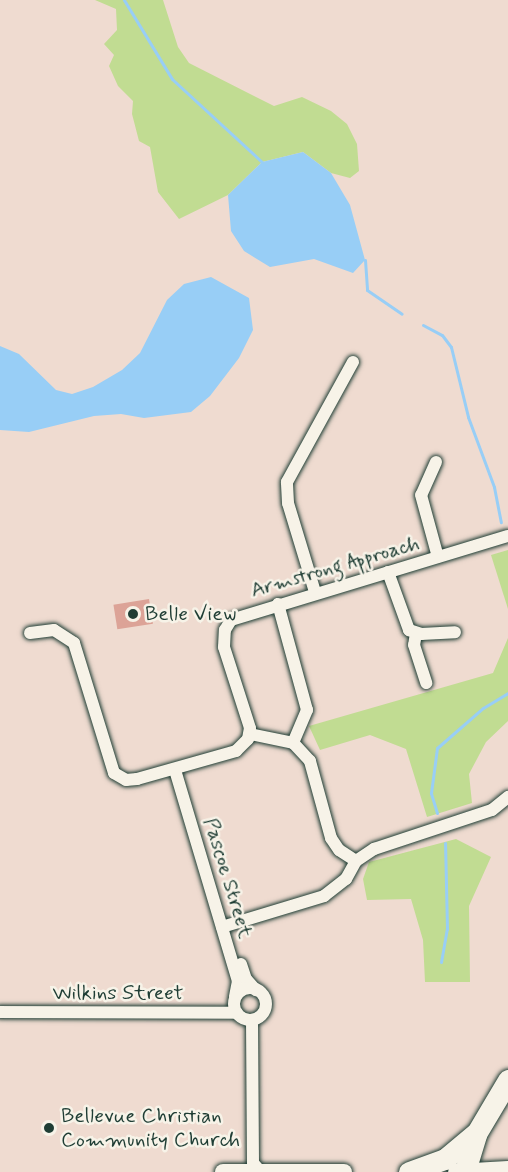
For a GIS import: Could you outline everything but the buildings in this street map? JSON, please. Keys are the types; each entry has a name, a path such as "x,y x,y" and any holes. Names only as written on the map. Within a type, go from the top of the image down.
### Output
{"highway":[{"path":"462,1172 476,1134 508,1080"},
{"path":"409,1172 445,1159 476,1134"}],"main road":[{"path":"462,1172 508,1169"},
{"path":"223,1172 344,1172"}],"street":[{"path":"315,592 288,503 287,483 353,362"},
{"path":"436,462 421,495 438,557"},
{"name":"Armstrong Approach","path":"250,734 224,647 225,630 231,620 315,592 508,536"},
{"path":"388,572 402,618 416,633 455,632"},
{"path":"278,604 307,710 293,743"},
{"path":"30,633 54,630 74,643 114,773 126,780 178,769 236,752 250,734 293,743 310,761 331,838 339,850 356,861"},
{"path":"416,633 414,645 426,683"},
{"name":"Pascoe Street","path":"178,769 226,926 246,979 256,990"},
{"path":"226,926 324,896 346,879 356,861 374,849 482,814 508,797"},
{"name":"Pascoe Street","path":"226,926 238,981 236,997"},
{"path":"245,1017 262,1014 266,1005 256,990 243,990 236,997 245,1017 252,1171"},
{"name":"Wilkins Street","path":"0,1012 245,1017"}],"green space":[{"path":"95,0 163,0 178,47 189,63 274,106 302,97 331,111 347,124 357,144 359,171 350,178 331,173 303,152 262,162 228,195 179,219 158,192 150,147 139,141 132,114 133,101 118,86 109,66 114,55 104,44 117,30 116,9"},
{"path":"508,550 508,609 491,555"},
{"path":"508,638 508,721 486,742 469,774 472,803 427,817 406,749 370,735 320,750 309,726 493,673"},
{"path":"456,839 491,857 469,906 470,982 425,982 423,940 411,899 367,900 363,879 369,862"}],"water":[{"path":"303,152 331,173 350,205 365,260 353,273 314,259 270,267 244,251 231,231 228,195 262,162"},
{"path":"211,277 249,298 253,330 239,358 210,396 191,412 144,418 121,414 94,416 29,432 0,430 0,346 19,354 56,390 72,394 93,387 122,370 140,353 167,300 184,284"}],"waterway":[{"path":"124,0 172,79 262,162"},
{"path":"365,260 367,290 402,314"},
{"path":"423,325 442,335 451,347 468,417 494,487 501,522"},
{"path":"437,813 431,793 437,748 483,708 508,693"},
{"path":"441,962 447,929 445,843"}],"place":[{"name":"Belle View","path":"133,614"},
{"name":"Bellevue Christian Community Church","path":"49,1128"}]}
